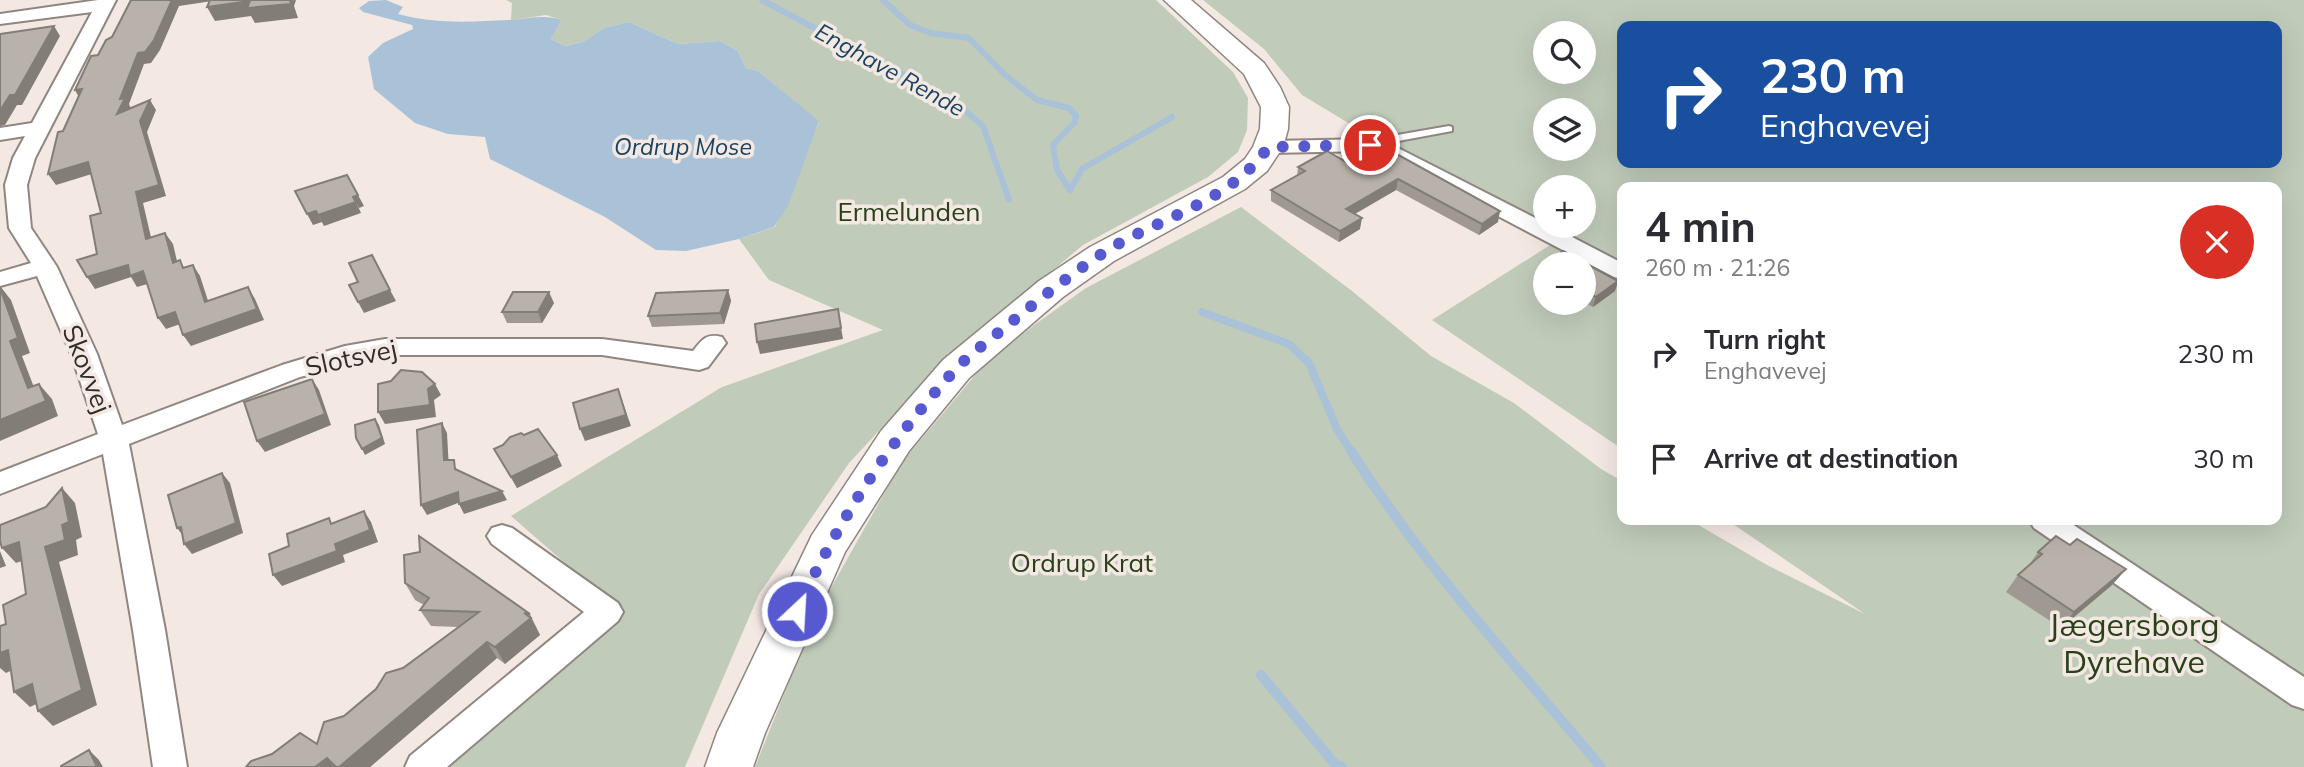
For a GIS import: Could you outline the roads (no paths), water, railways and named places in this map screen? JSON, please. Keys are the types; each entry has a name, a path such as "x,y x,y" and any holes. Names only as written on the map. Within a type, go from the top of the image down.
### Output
{"street":[{"path":"729,767 741,733 827,546 895,441 956,369 1051,289 1102,254 1234,183 1256,165 1268,147 1274,129 1275,107 1266,87 1254,69 1176,0"},
{"path":"0,19 106,2"},
{"name":"Skovvej","path":"106,2 24,158 16,185 17,212 26,240 45,267 84,354 114,440 149,630 170,767"},
{"path":"0,134 39,128"},
{"path":"1268,147 1370,145 1387,150 1617,269"},
{"path":"0,279 45,267"},
{"name":"Slotsvej","path":"0,483 291,371 345,355 385,347 602,347 699,361 713,343"},
{"path":"2051,525 2304,695"},
{"path":"422,767 607,612 502,536"}],"lane":[{"path":"1370,145 1449,129"}],"water":[{"name":"Ordrup Mose","path":"386,0 403,7 398,14 439,21 555,18 562,20 551,39 565,46 583,42 604,28 629,22 678,44 720,41 738,51 746,68 758,71 819,121 788,206 774,227 739,239 686,251 656,250 605,217 490,159 485,137 448,134 415,123 374,89 368,57 383,43 413,29 412,25 363,12 359,8 369,1"}],"waterway":[{"name":"Enghave Rende","path":"762,0 956,103 983,126 1009,200"},
{"path":"883,0 910,25 930,33 969,38 1006,76 1037,100 1069,108 1076,116 1075,122 1053,145 1057,170 1070,190 1082,169 1172,117"},
{"path":"1202,312 1289,344 1309,363 1337,429 1352,453"},
{"path":"1351,451 1439,574 1601,767"},
{"name":"Enghave Rende","path":"1261,675 1334,763 1342,767"}],"park label":[{"name":"Ermelunden","path":"909,212"},
{"name":"Ordrup Krat","path":"1082,563"},
{"name":"Jægersborg Dyrehave","path":"2134,644"}]}
